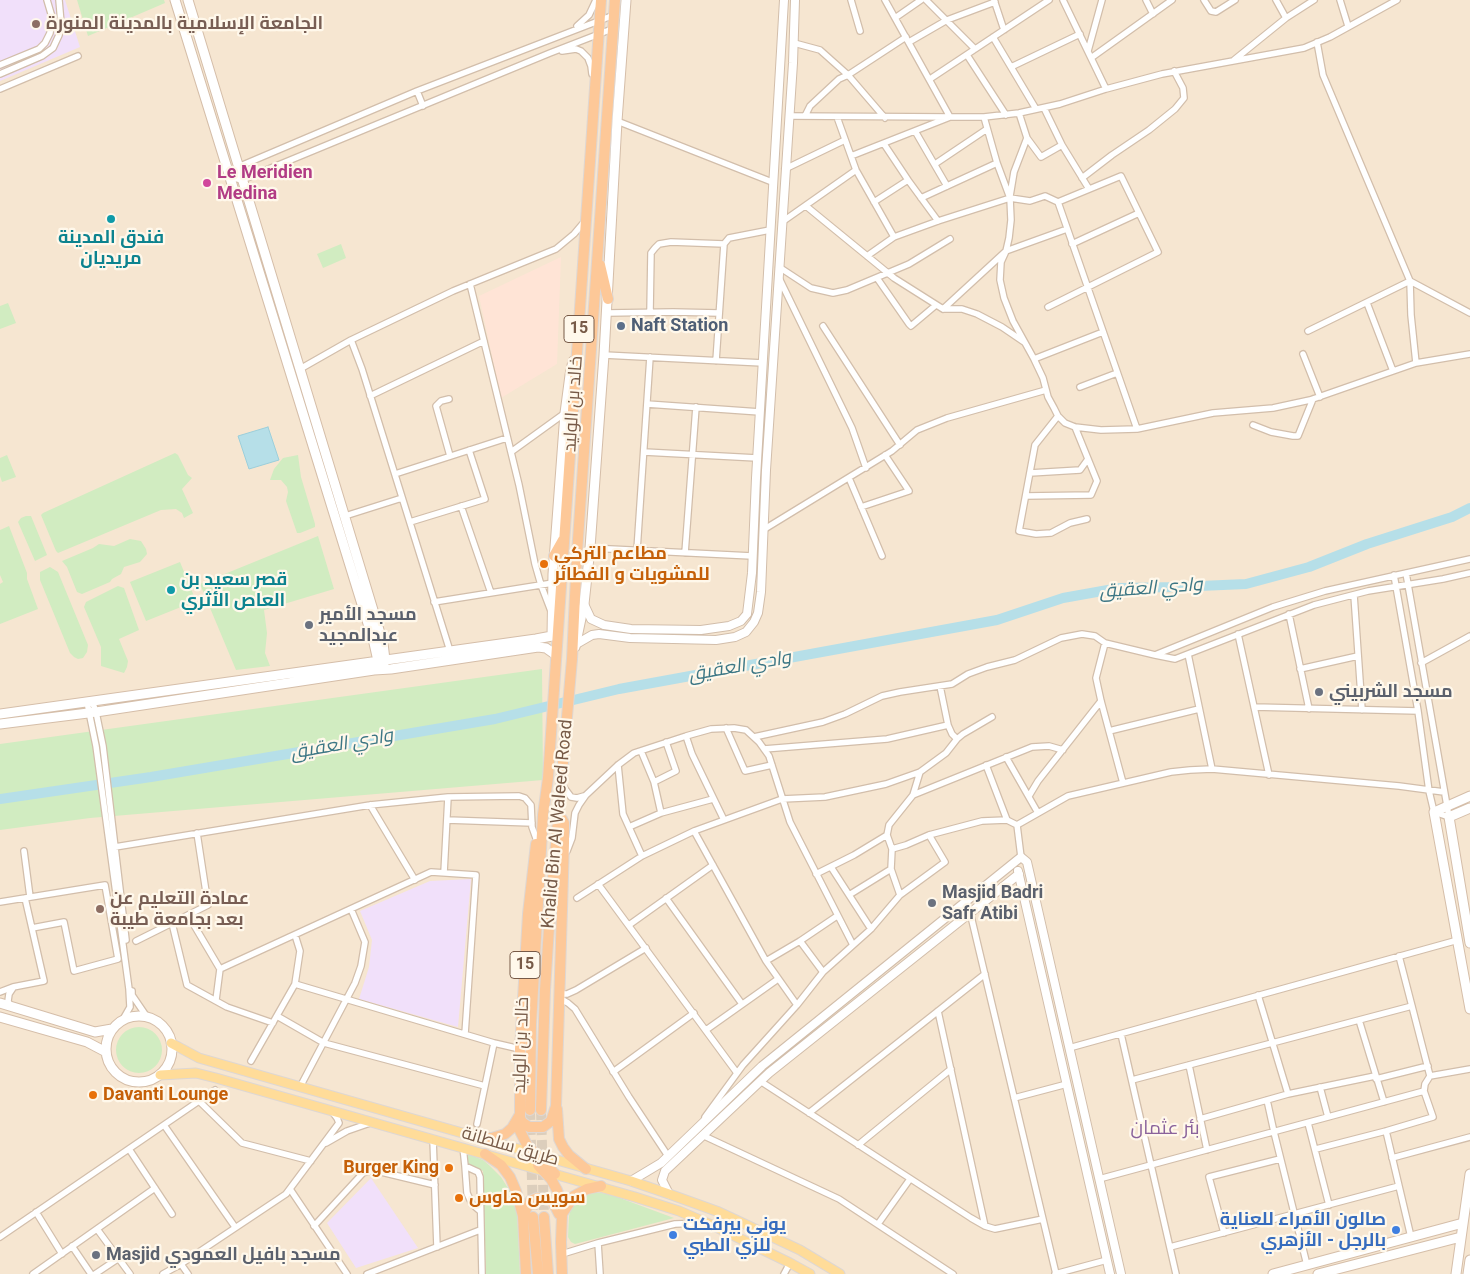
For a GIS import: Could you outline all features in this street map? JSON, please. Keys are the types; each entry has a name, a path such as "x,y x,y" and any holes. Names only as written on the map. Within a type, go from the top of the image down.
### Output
{"highway":[{"name":"خالد بن الوليد","path":"556,657 555,633 564,537 601,0"},
{"name":"خالد بن الوليد","path":"574,650 578,554 615,0"},
{"path":"598,256 608,298"},
{"path":"554,556 564,537"},
{"name":"Khalid Bin Al Waleed Road","path":"541,1110 550,912 574,650"},
{"name":"Khalid Bin Al Waleed Road","path":"530,1110 531,1025 543,815 548,778 556,657"},
{"name":"خالد بن الوليد","path":"559,812 564,823 556,1107 559,1139 569,1155 586,1168"},
{"name":"خالد بن الوليد","path":"543,815 538,823 528,914 520,1049 520,1116 521,1135 555,1174"},
{"path":"520,1116 522,1122 528,1127 543,1127 551,1121 556,1107"},
{"path":"477,1138 492,1138 505,1134 516,1124 520,1116"},
{"path":"526,1152 551,1180 560,1199 562,1216 562,1274"},
{"path":"485,1154 502,1165 516,1191 523,1216 526,1274"},
{"path":"562,1216 574,1196 587,1189 601,1186"},
{"path":"523,1216 530,1201 538,1198 551,1201 562,1216"},
{"path":"534,1217 538,1274"},
{"path":"544,1217 548,1274"}],"main road":[{"path":"175,0 379,643 395,659"},
{"path":"188,0 345,516 379,643 382,663"},
{"path":"574,650 584,604 590,548 608,298 617,121 626,0"},
{"path":"0,724 92,712 382,663 395,659 536,640 555,633 552,616 554,556 565,413 570,375 578,344"},
{"path":"358,664 379,643"},
{"path":"0,714 358,664 538,647 546,648 556,657"},
{"path":"1470,796 1434,812 1470,1009"},
{"path":"1470,808 1448,817 1470,942"},
{"path":"0,1003 95,1032 112,1029"},
{"path":"134,1016 147,1017 156,1021 168,1034 172,1055 168,1066 160,1075 150,1081 139,1083 129,1081 120,1077 110,1065 106,1052 107,1039 112,1029 122,1021 134,1016"},
{"path":"0,1017 87,1042 106,1052"},
{"name":"طريق سلطانة","path":"171,1043 199,1058 631,1181 669,1194 719,1212 800,1250 840,1274"},
{"name":"طريق سلطانة","path":"160,1075 196,1073 601,1186 679,1211 810,1274"},
{"path":"1456,1274 1470,1174"},
{"path":"1272,1274 1463,1223"},
{"path":"1318,1274 1461,1237"},
{"path":"1360,1250 1364,1262"},
{"path":"1468,1274 1470,1260"}],"street":[{"path":"0,65 39,49 45,42 50,33 52,17 47,0"},
{"path":"0,74 42,56 53,48 59,35 61,23 58,0"},
{"path":"561,34 582,23 589,15 596,0"},
{"path":"584,604 592,619 604,625 631,629 701,630 729,626 741,620 747,614 752,573 772,182 784,0"},
{"path":"574,650 592,636 599,634 630,638 716,640 735,637 746,632 758,613 761,592 763,530 794,43 795,0"},
{"path":"850,0 860,31"},
{"path":"885,0 950,117"},
{"path":"895,18 921,0"},
{"path":"926,0 975,49"},
{"path":"930,79 1049,0"},
{"path":"1063,0 1106,89"},
{"path":"1088,51 1102,0"},
{"path":"1146,0 1153,14"},
{"path":"1091,58 1172,0"},
{"path":"1204,0 1211,10 1216,12 1235,0"},
{"path":"1276,0 1286,18"},
{"path":"1232,61 1286,18 1314,0"},
{"path":"1340,0 1348,26"},
{"path":"789,116 885,118 984,117 1019,113 1060,104 1106,89 1174,71 1304,48 1330,37 1397,0"},
{"path":"805,116 810,106 839,79 907,39 947,20 994,1 1004,30"},
{"path":"612,29 242,180 230,177 238,166 418,91 614,15"},
{"path":"1011,67 1080,34"},
{"path":"993,37 1036,109"},
{"path":"1317,42 1323,75 1410,281 1416,363"},
{"path":"794,43 820,50 848,75 885,118"},
{"path":"550,53 576,49 588,58 591,66 594,99"},
{"path":"967,54 1006,114"},
{"path":"0,90 78,56"},
{"path":"1082,178 1175,109 1184,98 1183,88 1174,71"},
{"path":"779,80 791,82"},
{"path":"418,91 422,106"},
{"path":"1044,108 1062,146 1088,189"},
{"path":"1019,113 1027,138 1041,157 1062,146"},
{"path":"837,117 856,170 894,237"},
{"path":"851,156 950,117"},
{"path":"984,117 997,164 1010,198"},
{"path":"617,121 772,182"},
{"path":"934,164 988,129"},
{"path":"915,131 947,186"},
{"path":"1027,138 1014,172 1010,198 1011,220 1006,251 1001,262 1000,280 1004,298 1013,321 1043,378 1048,397 1058,416 1075,428 1101,430 1137,429 1213,413 1273,408 1316,398 1416,363 1470,354"},
{"path":"786,169 845,140"},
{"path":"884,144 938,221"},
{"path":"922,198 997,164"},
{"path":"782,222 856,170"},
{"path":"1048,307 1158,252 1121,176 1058,202"},
{"path":"874,202 908,180"},
{"path":"867,256 894,237 1010,198 1030,201 1045,196 1058,202 1137,429"},
{"path":"806,206 887,273 936,305 943,309 962,309 978,314 1026,343"},
{"path":"1072,244 1139,213"},
{"path":"300,369 352,340 470,284 556,249 574,234 586,220"},
{"path":"943,309 1006,251 1067,229"},
{"path":"716,360 724,244 729,238 770,230"},
{"path":"779,267 811,288 833,293 847,290 909,264 950,239"},
{"path":"650,312 651,253 659,244 671,242 724,244"},
{"path":"778,276 852,428 866,468"},
{"path":"876,278 911,326 936,305"},
{"path":"1308,331 1410,281"},
{"path":"1410,281 1470,314"},
{"path":"470,284 511,452 535,564 552,616"},
{"path":"1367,302 1393,371"},
{"path":"607,313 719,313"},
{"path":"823,326 900,445"},
{"path":"1034,359 1103,332"},
{"path":"352,340 450,651"},
{"path":"370,396 484,341"},
{"path":"1253,425 1271,432 1298,436 1316,398 1303,354"},
{"path":"604,355 763,363"},
{"path":"637,550 650,357"},
{"path":"1080,387 1117,373"},
{"path":"763,530 866,468 900,445 917,430 947,418 1046,390"},
{"path":"449,399 441,401 436,406 450,456"},
{"path":"647,404 760,412"},
{"path":"685,553 696,408"},
{"path":"511,452 565,413"},
{"path":"1058,416 1035,445 1019,531 1036,534 1051,533 1070,523 1087,519"},
{"path":"1026,496 1091,495 1097,481 1075,428"},
{"path":"759,430 769,430"},
{"path":"394,474 507,438"},
{"path":"410,522 485,499 469,450"},
{"path":"644,452 757,458"},
{"path":"861,507 909,491 885,455"},
{"path":"1030,473 1080,470 1088,459"},
{"path":"849,478 882,556"},
{"path":"345,516 402,498"},
{"path":"461,506 491,594"},
{"path":"590,548 752,556"},
{"path":"1155,655 1273,607 1325,591 1470,559"},
{"path":"1394,575 1418,711 1429,791 1434,812 1448,817 1406,572"},
{"path":"754,737 822,722 845,714 882,696 952,684 968,674 1016,660 1061,638 1082,634 1095,636 1105,643 1175,659 1314,605 1396,586 1470,573"},
{"path":"434,602 553,584"},
{"path":"1354,595 1362,710"},
{"path":"1289,614 1308,709"},
{"path":"630,638 631,629"},
{"path":"1238,634 1269,775"},
{"path":"1421,663 1470,636"},
{"path":"1105,643 1096,678 1123,783"},
{"path":"1188,654 1212,769"},
{"path":"1300,669 1358,656"},
{"path":"940,686 948,725 952,734 957,739"},
{"path":"1029,796 1038,781 1101,701"},
{"path":"89,702 99,746 130,1007 122,1021"},
{"path":"1254,708 1418,711"},
{"path":"1109,731 1199,709"},
{"path":"577,898 642,856 694,831 782,799 825,797 886,784 920,772 946,753 957,739 975,726 992,718"},
{"path":"764,749 887,739 948,725"},
{"path":"726,728 744,771 772,765"},
{"path":"563,857 572,838 575,813 586,796 634,753 711,729 734,728 746,730 769,756 790,822 853,945"},
{"path":"686,736 692,754 724,820"},
{"path":"654,782 676,771 666,742"},
{"path":"913,795 1032,747 1049,746 1063,750"},
{"path":"641,751 654,782 661,813"},
{"path":"1006,757 1038,813"},
{"path":"986,765 1007,820"},
{"path":"618,766 623,814 642,856"},
{"path":"1017,825 1068,796 1171,772 1190,770 1212,769 1399,786 1444,792"},
{"path":"900,895 891,869 892,848 887,835 890,825 913,795 920,772"},
{"path":"562,782 572,797 580,798 586,796"},
{"path":"115,847 370,805 448,796 522,797 530,802 532,808 532,823 536,841"},
{"path":"444,873 448,796"},
{"path":"629,827 661,813 714,799"},
{"path":"370,805 414,880"},
{"path":"447,820 532,823"},
{"path":"892,848 906,845 929,835 982,821 1007,820 1017,825"},
{"path":"1017,825 1019,874 1110,1274"},
{"path":"110,828 115,847 132,995 147,1017"},
{"path":"694,831 766,961 797,1005"},
{"path":"136,941 208,906 197,833"},
{"path":"816,874 854,855 887,835"},
{"path":"696,1130 737,1073 797,1005 823,972 871,929 900,895 945,862 929,835"},
{"path":"0,992 13,987 44,981 32,928 24,851"},
{"path":"1018,859 1027,862 1121,1274"},
{"path":"631,1181 661,1163 762,1066 1018,859"},
{"path":"629,925 713,865"},
{"path":"831,867 871,929"},
{"path":"849,895 891,869"},
{"path":"220,970 431,872 476,875 465,1034"},
{"path":"669,1194 662,1180 665,1171 760,1081 1019,874"},
{"path":"598,884 737,1073"},
{"path":"0,902 105,885 118,959 74,971 64,922 32,928"},
{"path":"666,898 742,1004"},
{"path":"300,1087 347,999 361,966 365,942 351,909"},
{"path":"970,912 1056,1274 1107,1260"},
{"path":"188,915 220,970 216,1000"},
{"path":"766,961 837,916"},
{"path":"172,923 187,984 227,1007 272,1023"},
{"path":"251,1061 295,984 300,951 295,935"},
{"path":"1069,1048 1458,940"},
{"path":"800,941 823,972"},
{"path":"559,996 572,993 646,948"},
{"path":"1316,1149 1386,1131 1433,1116 1424,1091 1425,1084 1430,1076 1428,1066 1399,956"},
{"path":"809,1113 985,974"},
{"path":"706,1030 778,979"},
{"path":"295,984 520,1049"},
{"path":"10,1006 8,1001 13,987"},
{"path":"1258,995 1288,1094"},
{"path":"559,996 575,1009 613,1072 668,1156"},
{"path":"1132,1080 1412,1006"},
{"path":"938,1011 985,1226"},
{"path":"613,1072 694,1014"},
{"path":"277,1016 324,1043 485,1086"},
{"path":"1359,1020 1384,1102"},
{"path":"1121,1034 1176,1274"},
{"path":"477,1124 494,1043"},
{"path":"1189,1065 1206,1150"},
{"path":"1200,1119 1288,1094 1428,1066"},
{"path":"858,1145 950,1069"},
{"path":"1430,1076 1470,1069"},
{"path":"760,1081 985,1226 995,1229 1043,1219"},
{"path":"1014,1098 1067,1084"},
{"path":"1320,1087 1328,1117"},
{"path":"0,1237 215,1090"},
{"path":"1099,1179 1424,1091"},
{"path":"1267,1100 1307,1265"},
{"path":"199,1101 242,1143 311,1161"},
{"path":"163,1274 286,1194 339,1123 330,1110"},
{"path":"324,1144 347,1132 374,1122"},
{"path":"1308,1123 1329,1205"},
{"path":"164,1125 236,1227"},
{"path":"1386,1131 1411,1237"},
{"path":"702,1135 839,1199 953,1274"},
{"path":"1392,1158 1470,1137"},
{"path":"433,1138 437,1246"},
{"path":"463,1147 467,1194 472,1204 480,1210"},
{"path":"129,1149 172,1214"},
{"path":"1224,1232 1210,1177 1280,1159"},
{"path":"465,1166 478,1172 480,1177 482,1274"},
{"path":"314,1226 363,1173 372,1170 435,1185"},
{"path":"878,1224 910,1179"},
{"path":"1170,1247 1399,1186"},
{"path":"33,1274 155,1188"},
{"path":"290,1189 347,1274"},
{"path":"36,1212 62,1254"},
{"path":"562,1254 675,1224 707,1223"},
{"path":"97,1229 130,1274"},
{"path":"367,1274 480,1230"},
{"path":"598,1243 600,1274"},
{"path":"72,1246 91,1274"},
{"path":"95,1274 119,1258"},
{"path":"784,1274 790,1263"},
{"path":"181,1264 188,1274"}],"shaded area":[{"path":"0,0 1470,0 1470,1274 0,1274"},
{"name":"الجامعة الإسلامية بالمدينة المنورة","path":"0,0 65,0 80,47 0,81"},
{"path":"561,257 557,364 501,398 479,296"},
{"path":"471,879 458,1027 359,999 369,967 372,940 360,911 430,881"},
{"path":"371,1178 418,1248 356,1268 327,1223"}],"green space":[{"path":"77,0 164,0 165,3 88,36"},
{"path":"341,244 346,258 323,268 317,254"},
{"path":"8,303 16,323 0,329 0,306"},
{"path":"175,453 178,455 188,475 192,478 182,489 193,513 184,518 182,513 176,509 161,510 58,553 56,551 41,515 43,513"},
{"path":"7,455 16,477 2,482 0,458"},
{"path":"298,455 301,477 315,524 315,527 300,533 297,533 286,501 287,487 281,480 270,480 274,469 283,458"},
{"path":"26,516 31,516 47,555 35,561 18,522"},
{"path":"9,526 38,609 0,624 0,584 3,582 0,575 0,530"},
{"path":"318,536 334,589 264,610 267,633 265,653 270,666 236,670 200,584"},
{"path":"130,539 141,541 146,549 147,554 140,562 124,567 121,574 110,582 82,594 77,592 67,567 62,561 99,544 114,546"},
{"path":"180,562 196,601 146,621 130,582"},
{"path":"50,567 58,572 88,645 87,652 83,658 78,659 70,653 40,580 40,572"},
{"path":"118,586 124,588 139,630 119,639 128,661 124,673 101,666 101,647 84,607 86,602"},
{"path":"542,669 543,780 90,818 0,830 0,744"},
{"path":"139,1027 152,1031 158,1037 162,1050 158,1063 152,1069 139,1073 126,1069 120,1063 116,1050 120,1037 126,1031"},
{"path":"466,1153 483,1160 490,1166 501,1177 511,1193 517,1211 520,1274 486,1274 483,1171 467,1164"},
{"path":"593,1192 609,1194 674,1218 575,1244 568,1237 569,1216 572,1205 577,1199"}],"water":[{"path":"268,427 279,460 249,469 238,436"}],"waterway":[{"name":"وادي العقيق","path":"0,799 151,777 495,719 619,689 997,620 1063,598 1119,588 1246,584 1309,567 1367,544 1452,517 1470,508"}],"tunnel":[{"path":"530,1110 533,1217"},
{"path":"541,1110 544,1217"}],"place":[{"name":"الجامعة الإسلامية بالمدينة المنورة","path":"36,24"},
{"name":"Le Meridien Medina","path":"207,183"},
{"name":"فندق المدينة مريديان","path":"111,219"},
{"name":"Naft Station","path":"621,326"},
{"name":"مطاعم التركي للمشويات و الفطائر","path":"544,564"},
{"name":"قصر سعيد بن العاص الأثري","path":"171,590"},
{"name":"مسجد الأمير عبدالمجيد","path":"309,625"},
{"name":"مسجد الشربيني","path":"1319,692"},
{"name":"Masjid Badri Safr Atibi","path":"932,903"},
{"name":"عمادة التعليم عن بعد بجامعة طيبة","path":"100,909"},
{"name":"Davanti Lounge","path":"93,1095"},
{"name":"Burger King","path":"449,1168"},
{"name":"سويس هاوس","path":"459,1198"},
{"name":"صالون الأمراء للعناية بالرجل - الأزهري","path":"1396,1230"},
{"name":"يوني بيرفكت للزي الطبي","path":"673,1235"},
{"name":"Masjid مسجد بافيل العمودي","path":"96,1255"}],"district":[{"name":"بئر عثمان","path":"1165,1129"}]}
